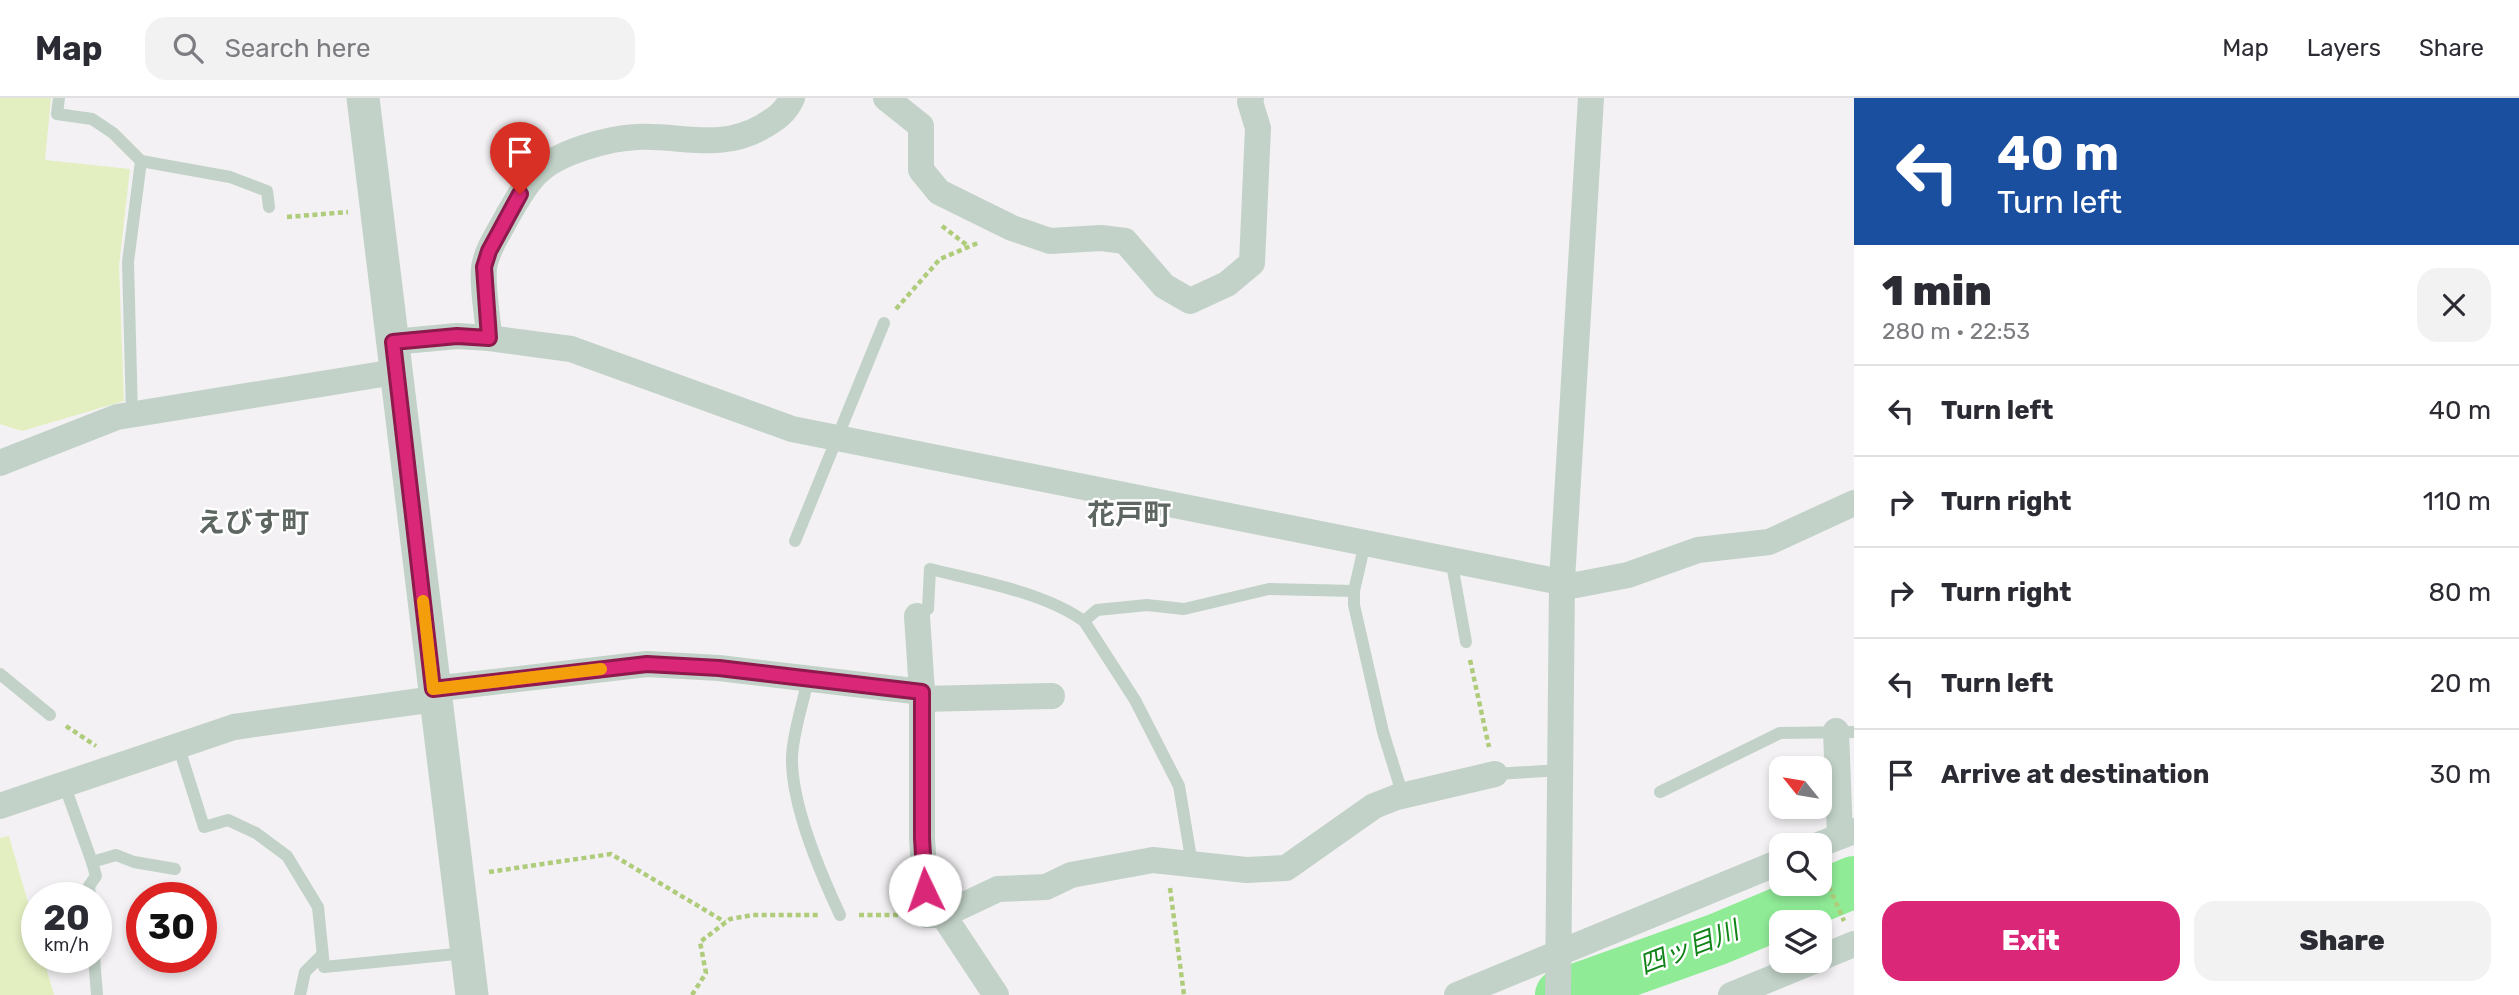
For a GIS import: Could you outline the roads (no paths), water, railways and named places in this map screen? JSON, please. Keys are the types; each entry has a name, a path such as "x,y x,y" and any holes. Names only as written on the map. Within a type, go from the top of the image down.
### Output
{"street":[{"path":"363,98 472,995"},
{"path":"489,338 484,267 489,251 520,194 540,170 567,155 610,141 637,137 725,141 751,133 778,117 792,98"},
{"path":"886,98 921,126 921,170 939,192 1012,228 1050,241 1101,238 1125,241 1164,286 1190,301 1227,284 1252,262 1258,128 1251,98"},
{"path":"1558,995 1562,580 1591,98"},
{"path":"0,463 117,417 394,357 457,336 571,349 792,429 1576,584 1629,575 1698,550 1769,542 1854,502"},
{"path":"917,616 921,696 922,838 935,915 991,993"},
{"path":"0,806 234,727 434,694 647,664 719,668 921,696 1052,696"},
{"path":"1837,837 1845,731"},
{"path":"935,915 998,888 1046,887 1070,874 1153,860 1246,870 1286,868 1374,806 1403,796 1495,774"},
{"path":"1457,995 1769,866"},
{"path":"1832,953 1854,945"},
{"path":"1731,995 1785,973"}],"lane":[{"path":"59,98 57,114 92,118 113,133 141,161 230,177 267,191 269,207"},
{"path":"132,415 128,262 141,161"},
{"path":"795,541 884,323"},
{"path":"1365,543 1354,591 1354,605 1382,732 1403,796"},
{"path":"1450,559 1466,642"},
{"path":"917,616 928,609 930,569 1007,587 1084,621 1135,700 1179,786 1179,863"},
{"path":"1084,621 1097,610 1147,605 1184,609 1269,589 1354,591"},
{"path":"808,679 792,753 792,775 822,875 840,915"},
{"path":"3,680 50,715"},
{"path":"1660,792 1780,733 1845,731"},
{"path":"177,745 204,827 228,820 256,833 287,856 318,907 324,967 466,953"},
{"path":"1495,774 1561,770"},
{"path":"64,784 96,876 92,882"},
{"path":"92,862 116,855 134,862 175,869"},
{"path":"300,995 305,972 322,955"},
{"path":"95,973 97,995"}],"waterway":[{"name":"四ッ目川","path":"1561,995 1718,939 1854,882"}],"district":[{"name":"花戸町","path":"1129,514"},
{"name":"えびす町","path":"253,522"}]}
